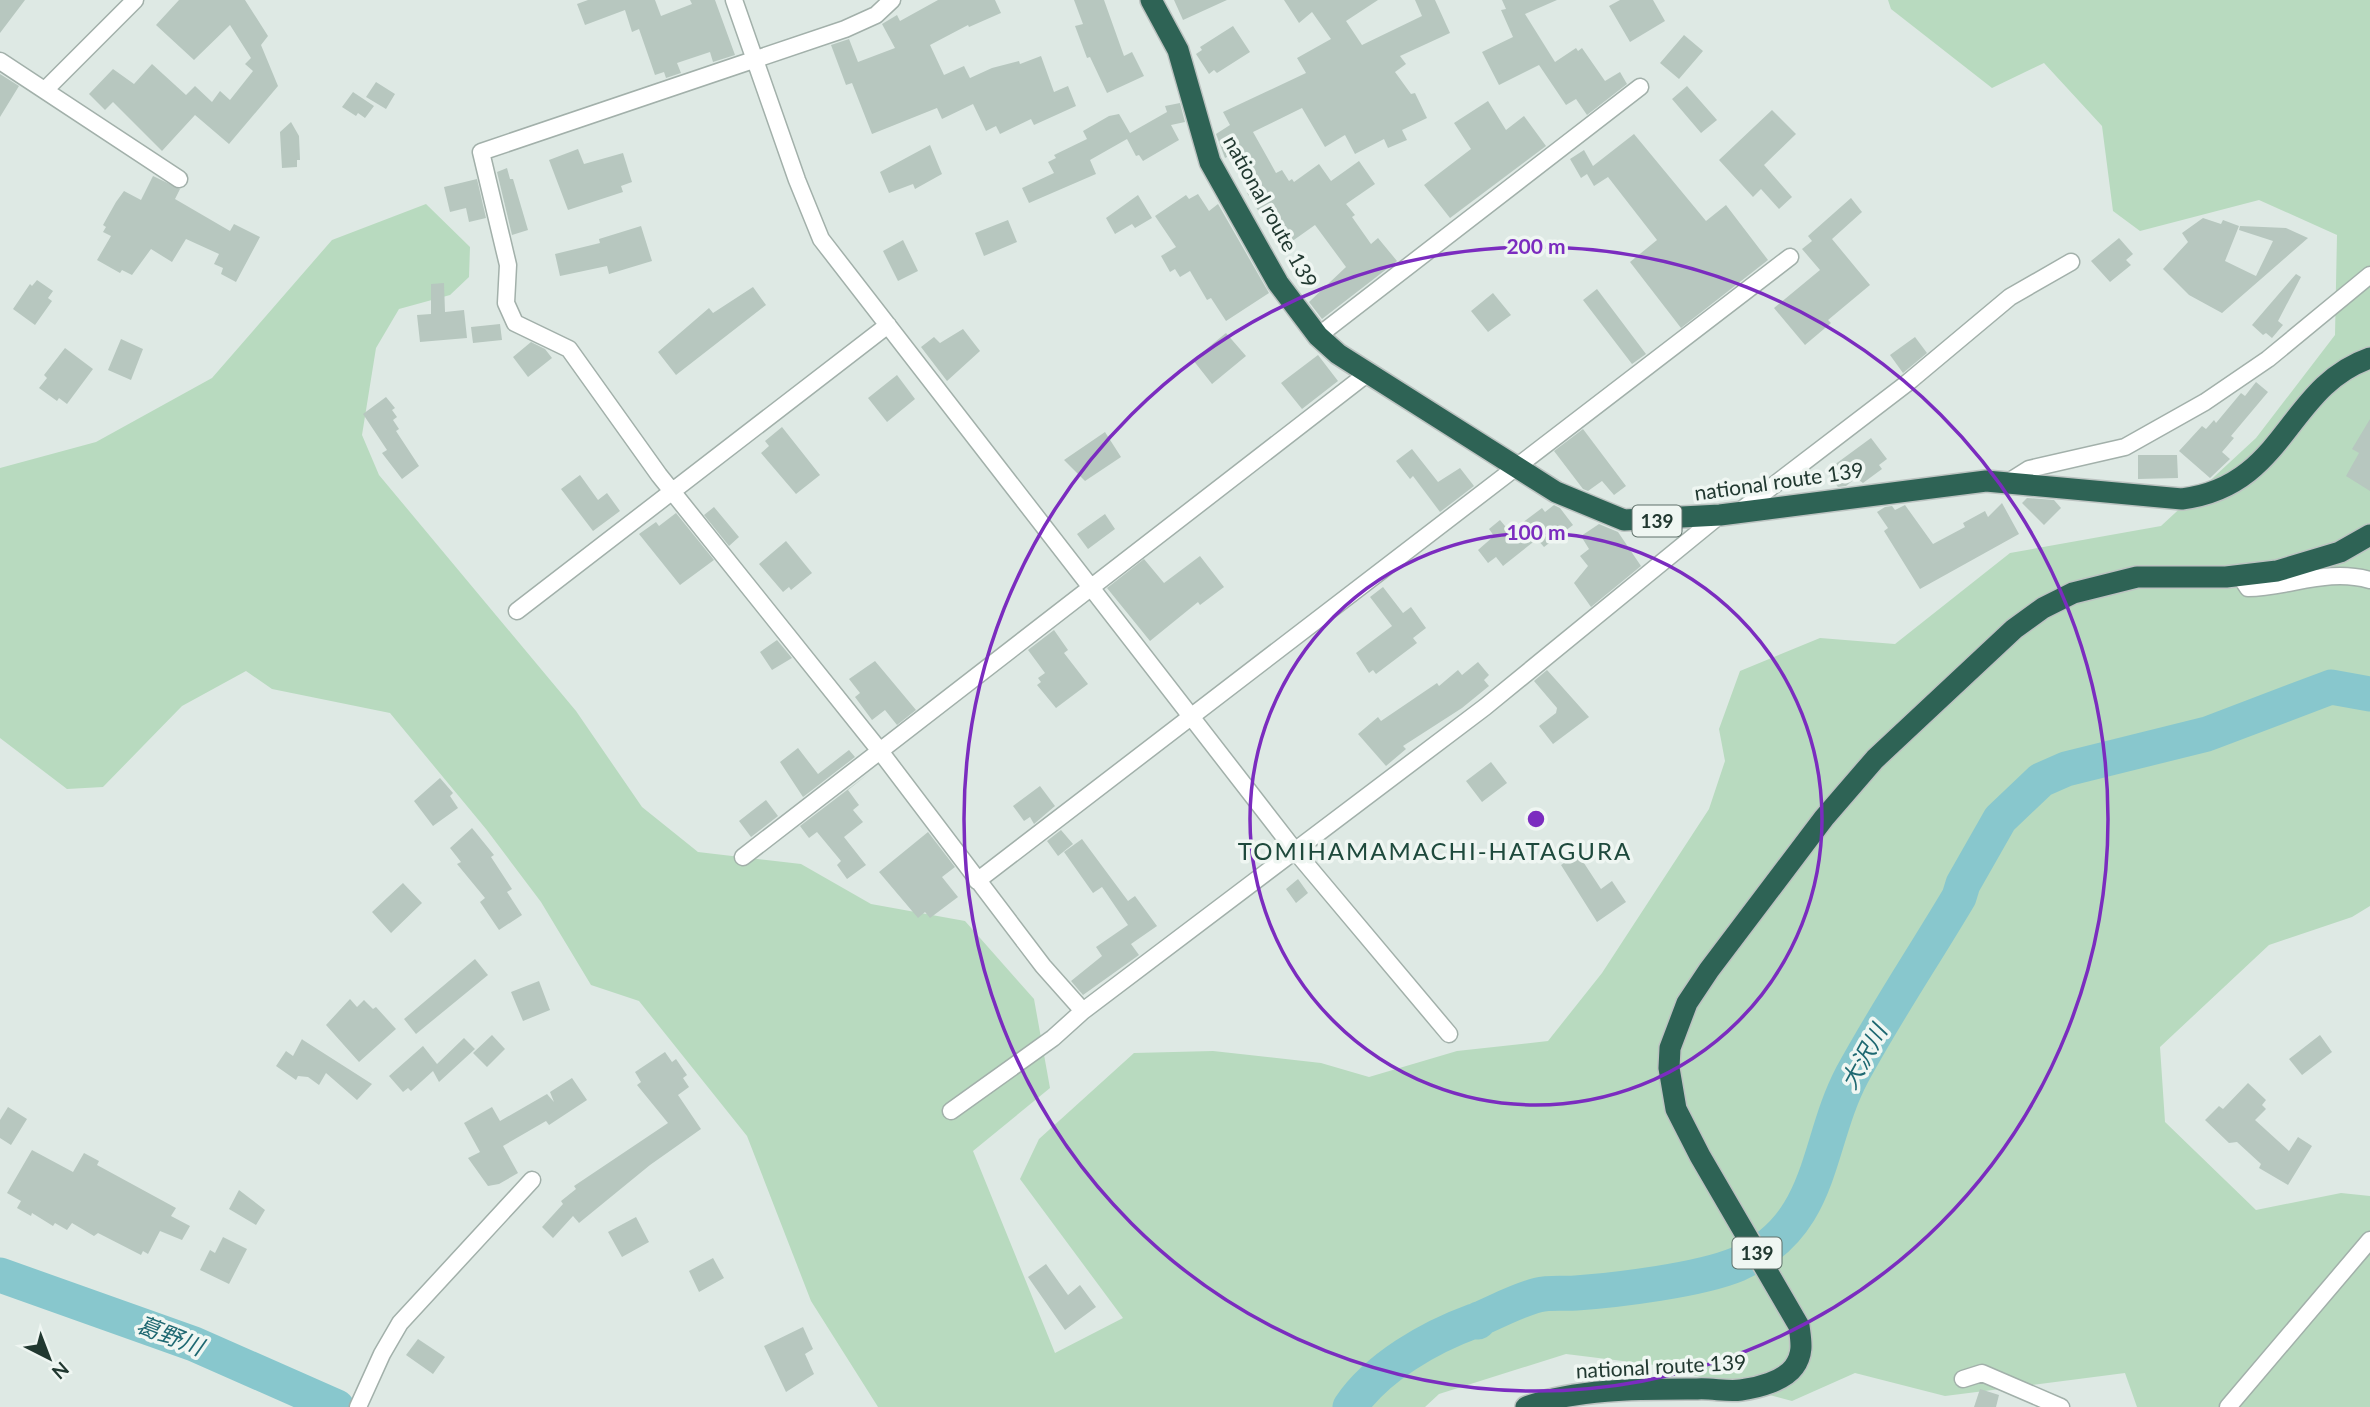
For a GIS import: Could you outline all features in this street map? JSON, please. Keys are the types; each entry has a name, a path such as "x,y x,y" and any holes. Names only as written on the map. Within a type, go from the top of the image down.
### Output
{"highway":[{"name":"national route 139","path":"1151,0 1178,50 1210,162 1278,283 1318,336 1368,373 1518,468 1580,505 1624,520 1680,520 1957,482 2010,481 2182,499 2207,496 2234,484 2259,466 2320,390 2350,365 2370,358"},
{"name":"139","path":"2240,576 2312,563 2340,552 2370,535"},
{"name":"national route 139","path":"1527,1407 1562,1397 1595,1394 1740,1390 1762,1385 1793,1368 1803,1350 1799,1326 1700,1156 1676,1109 1669,1068 1670,1048 1677,1024 1709,970 1825,818 1875,759 2014,629 2043,608 2073,593 2137,577 2240,576"}],"street":[{"path":"45,90 135,0"},
{"path":"734,0 821,240 1296,852 1448,1034"},
{"path":"892,0 876,15 845,29 481,152 508,265 506,303 515,323 569,349 672,491 880,751 977,881 1083,1011"},
{"path":"0,61 179,179"},
{"path":"1318,336 1640,86"},
{"path":"977,881 1790,257"},
{"path":"951,1111 1053,1038 1083,1011 1485,707 1730,513 1906,384 2010,297 2071,262"},
{"path":"2010,481 2029,469 2125,447 2194,408 2268,359 2370,275"},
{"path":"517,611 888,325"},
{"path":"744,858 1368,373"},
{"path":"2240,576 2248,588 2273,587 2348,573 2370,580"},
{"path":"358,1407 382,1354 401,1323 532,1180"},
{"path":"2228,1407 2370,1240"},
{"path":"1963,1379 1982,1373 2062,1407"}],"green space":[{"path":"1888,0 2370,0 2370,906 2352,917 2269,945 2160,1047 2165,1122 2256,1210 2341,1193 2370,1196 2370,1407 2137,1407 2125,1373 1945,1396 1855,1373 1792,1401 1655,1365 1566,1354 1439,1394 1425,1407 878,1407 811,1301 747,1136 639,1001 591,985 541,902 486,829 390,713 272,689 246,671 182,706 103,787 67,789 0,738 0,468 96,442 212,378 332,240 426,204 470,247 469,277 450,295 399,309 376,348 362,435 379,475 576,711 642,807 698,852 801,864 871,904 965,921 1034,999 1050,1088 973,1151 1055,1353 1123,1318 1020,1179 1039,1139 1134,1053 1213,1051 1321,1063 1369,1077 1457,1051 1548,1041 1602,973 1709,809 1725,761 1719,729 1740,671 1820,638 1895,644 2010,553 2161,526 2256,438 2335,335 2337,235 2259,200 2140,231 2113,211 2102,126 2044,63 1992,88 1891,9"}],"building":[{"path":"0,0 25,0 0,33"},
{"path":"179,0 245,0 268,36 261,45 278,86 229,144 195,115 162,151 113,102 105,110 89,94 113,69 134,84 152,64 186,95 195,86 212,102 220,91 230,100 253,71 245,64 251,58 230,25 194,60 156,25"},
{"path":"588,0 655,0 661,16 692,4 690,0 715,0 735,55 713,62 710,52 677,63 681,73 666,78 664,72 655,75 639,29 632,32 625,10 585,25 577,4"},
{"path":"938,0 995,0 1001,13 969,27 968,25 930,45 944,75 964,66 970,78 992,68 1019,61 1020,64 1041,56 1054,92 1068,86 1076,106 1034,125 1031,119 1000,134 996,126 986,131 973,104 942,119 937,108 872,134 852,83 846,85 831,45 849,39 858,62 895,48 882,24 897,15 900,21"},
{"path":"1074,0 1104,0 1124,56 1132,52 1144,76 1107,93 1090,57 1087,58 1075,26 1083,24"},
{"path":"1174,0 1227,0 1183,20"},
{"path":"1284,0 1378,0 1346,21 1362,45 1422,16 1415,0 1435,0 1450,33 1400,56 1406,64 1395,72 1411,94 1415,93 1427,118 1402,130 1407,140 1388,148 1384,139 1355,154 1345,135 1325,147 1302,108 1253,132 1276,173 1282,170 1289,181 1292,179 1294,182 1319,164 1331,181 1359,161 1375,184 1346,204 1371,244 1378,238 1397,261 1322,319 1309,302 1346,267 1315,225 1291,242 1268,211 1261,215 1247,193 1259,181 1240,150 1225,158 1216,134 1230,125 1223,112 1306,73 1297,58 1331,39 1312,12 1299,23"},
{"path":"1502,0 1557,0 1525,14 1555,62 1576,48 1578,51 1582,48 1605,81 1620,72 1627,84 1587,115 1576,99 1566,105 1539,65 1499,85 1482,52 1513,37 1501,10 1506,9"},
{"path":"1620,0 1653,0 1665,21 1630,42 1609,6"},
{"path":"1233,26 1250,52 1217,73 1214,70 1209,74 1196,54 1202,50 1200,47"},
{"path":"1684,35 1703,51 1679,79 1660,63"},
{"path":"0,74 19,86 0,117"},
{"path":"376,82 395,94 386,109 366,97"},
{"path":"1687,86 1717,120 1701,133 1672,99"},
{"path":"353,92 374,106 365,118 342,107"},
{"path":"1488,101 1506,130 1524,116 1546,146 1450,218 1424,185 1471,149 1454,123"},
{"path":"1180,103 1185,122 1171,125 1179,140 1143,161 1139,155 1136,156 1127,139 1090,160 1096,174 1029,203 1022,188 1054,173 1048,162 1056,158 1054,155 1087,139 1083,131 1109,116 1119,114 1130,133 1167,112 1165,106"},
{"path":"1772,110 1796,134 1764,165 1792,197 1779,209 1761,189 1753,197 1719,160"},
{"path":"291,122 299,136 300,160 297,160 297,167 282,168 280,132"},
{"path":"1634,134 1706,221 1726,205 1768,260 1681,328 1630,262 1657,240 1608,177 1594,186 1587,174 1581,178 1570,159 1584,150 1593,166"},
{"path":"930,145 942,174 915,189 913,184 889,193 880,172"},
{"path":"578,149 584,164 623,153 632,182 621,186 623,192 568,210 549,160"},
{"path":"507,168 510,179 513,179 528,230 512,235 497,172"},
{"path":"153,176 180,189 175,199 230,231 234,224 260,237 236,282 221,274 223,268 214,264 219,254 186,239 172,262 151,249 132,275 122,270 120,273 97,260 111,236 103,232 106,227 103,225 116,202 124,191 141,200"},
{"path":"477,179 486,218 469,222 466,208 450,212 444,187"},
{"path":"1198,194 1209,211 1218,204 1269,293 1226,321 1211,298 1207,300 1190,271 1180,277 1175,269 1170,272 1161,256 1176,247 1155,216 1186,195 1189,199"},
{"path":"1138,195 1152,218 1135,228 1132,224 1115,234 1106,218"},
{"path":"1851,198 1862,212 1832,239 1870,285 1828,320 1831,323 1805,345 1774,308 1820,270 1802,249 1812,241 1808,236"},
{"path":"2203,218 2221,224 2223,220 2239,226 2225,261 2256,276 2273,241 2239,230 2240,226 2286,228 2308,238 2222,313 2189,295 2163,269 2188,242 2182,233"},
{"path":"1008,220 1017,242 984,256 975,233"},
{"path":"641,226 652,261 609,274 607,266 560,276 555,254 600,243 599,239"},
{"path":"2119,238 2133,254 2126,260 2131,265 2110,282 2091,261"},
{"path":"903,240 918,271 898,281 883,251"},
{"path":"2296,274 2301,277 2278,321 2283,325 2272,338 2266,333 2263,335 2252,325"},
{"path":"37,280 53,291 48,298 52,301 35,325 13,309 30,284 32,286"},
{"path":"444,283 445,312 464,310 467,338 420,342 417,315 431,314 431,284"},
{"path":"753,287 766,305 676,375 658,352 709,308 713,313"},
{"path":"1597,289 1646,354 1632,364 1583,300"},
{"path":"1493,293 1511,315 1488,332 1471,311"},
{"path":"500,324 502,340 473,343 471,327"},
{"path":"963,329 980,351 947,381 921,347 934,337 940,343"},
{"path":"1226,333 1246,356 1212,384 1193,360"},
{"path":"1915,337 1927,353 1903,373 1890,355"},
{"path":"121,339 143,349 131,380 108,370"},
{"path":"531,342 545,349 552,358 528,377 513,357"},
{"path":"65,348 93,369 67,404 59,398 57,401 39,388 47,378 44,375"},
{"path":"1318,355 1338,381 1302,409 1281,383"},
{"path":"897,375 915,399 887,422 868,398"},
{"path":"2256,382 2268,392 2231,436 2234,438 2222,452 2230,459 2210,478 2179,451 2202,426 2206,429 2214,420 2216,423 2241,393 2245,396"},
{"path":"386,397 395,408 392,410 397,417 393,420 399,429 396,431 419,466 402,479 382,453 387,450 363,414"},
{"path":"2370,419 2370,491 2346,476 2359,453 2352,449"},
{"path":"782,427 820,475 796,494 761,453 769,446 765,441"},
{"path":"1583,429 1626,486 1614,495 1602,481 1588,491 1583,489 1554,451"},
{"path":"1105,432 1121,457 1085,481 1064,460"},
{"path":"1871,438 1887,459 1879,465 1882,469 1863,483 1856,478 1846,486 1838,487 1826,471"},
{"path":"1412,449 1438,482 1460,468 1474,486 1440,512 1413,476 1410,479 1396,461"},
{"path":"2138,455 2177,455 2178,478 2138,479"},
{"path":"580,475 598,500 607,493 620,511 593,531 561,489"},
{"path":"2027,498 2054,500 2061,508 2044,525 2022,503"},
{"path":"2002,503 2019,534 1920,589 1884,531 1888,528 1877,512 1885,507 1892,506 1895,510 1905,505 1933,544 1965,527 1963,523 1985,511 1988,517"},
{"path":"1554,505 1560,508 1573,525 1544,547 1537,539 1503,566 1496,557 1488,563 1478,550 1494,536 1489,529 1500,520 1510,532 1542,508 1545,512"},
{"path":"714,507 739,537 729,546 704,515"},
{"path":"676,513 714,560 680,585 639,534 656,522 659,526"},
{"path":"1105,514 1115,529 1088,549 1077,534"},
{"path":"1599,524 1618,532 1641,566 1591,607 1574,583 1588,566 1580,556 1589,549 1581,536"},
{"path":"786,541 812,573 791,590 789,587 783,592 759,564"},
{"path":"1200,556 1224,587 1200,605 1198,602 1150,641 1107,588 1144,559 1164,583"},
{"path":"1383,587 1403,613 1411,607 1426,628 1413,638 1417,643 1376,674 1373,670 1369,673 1356,653 1392,626 1370,597"},
{"path":"1054,630 1068,650 1064,653 1088,684 1056,708 1037,685 1041,682 1038,678 1045,673 1028,650"},
{"path":"777,640 792,658 772,670 760,652"},
{"path":"875,661 916,710 897,725 885,710 872,720 855,697 860,693 849,679"},
{"path":"1478,662 1489,675 1484,680 1489,686 1462,708 1403,746 1406,749 1386,766 1358,734 1378,717 1381,721 1437,683 1439,686 1458,670 1462,675"},
{"path":"1547,670 1589,717 1553,744 1539,726 1556,713 1557,708 1534,681"},
{"path":"798,748 818,774 849,750 855,757 803,797 780,762"},
{"path":"1491,762 1507,783 1482,802 1466,781"},
{"path":"868,774 848,790 859,805 853,810 863,822 844,837 866,865 847,879 837,865 841,861 817,832 809,838 800,826"},
{"path":"440,778 453,793 450,796 458,808 433,826 414,801"},
{"path":"1040,786 1055,806 1034,824 1030,817 1024,821 1013,806"},
{"path":"766,800 778,816 751,837 739,821"},
{"path":"472,828 494,855 491,857 512,889 507,892 522,915 499,930 480,902 485,898 457,864 461,862 450,848"},
{"path":"1061,830 1073,844 1058,856 1047,841"},
{"path":"928,832 955,867 942,877 958,897 930,918 925,912 918,918 879,872"},
{"path":"1082,839 1128,901 1135,896 1157,926 1131,944 1139,955 1083,995 1071,981 1102,956 1096,947 1128,925 1102,887 1093,893 1064,852"},
{"path":"1578,854 1601,889 1612,881 1626,902 1597,922 1561,865"},
{"path":"1298,879 1308,893 1296,903 1286,889"},
{"path":"403,883 422,903 391,933 372,912"},
{"path":"475,959 488,975 416,1034 404,1019"},
{"path":"539,981 550,1010 523,1021 511,992"},
{"path":"350,999 357,1007 364,1000 373,1009 376,1007 396,1029 359,1062 326,1025"},
{"path":"492,1035 505,1049 487,1067 473,1053"},
{"path":"2320,1035 2332,1052 2302,1075 2289,1059"},
{"path":"464,1038 475,1049 439,1082 433,1071 411,1091 408,1088 403,1092 389,1076 423,1046 437,1064"},
{"path":"302,1039 372,1084 357,1100 326,1073 319,1085 308,1077 298,1076 296,1080 276,1066 286,1051 293,1056"},
{"path":"665,1052 672,1062 676,1059 687,1075 683,1078 689,1087 678,1095 701,1129 650,1165 579,1223 573,1216 553,1238 542,1227 563,1204 561,1201 576,1189 574,1186 668,1123 637,1085 641,1082 635,1072"},
{"path":"572,1078 587,1100 549,1125 546,1121 503,1146 518,1173 499,1184 488,1186 468,1158 480,1152 464,1123 492,1107 500,1121 547,1094 554,1102 550,1092"},
{"path":"2248,1083 2266,1100 2262,1105 2266,1109 2255,1120 2289,1151 2298,1137 2312,1146 2288,1185 2259,1168 2261,1164 2237,1142 2229,1143 2205,1120 2219,1106 2223,1109"},
{"path":"8,1107 27,1119 11,1145 0,1138 0,1120"},
{"path":"32,1150 73,1172 84,1153 99,1161 97,1165 176,1208 171,1216 190,1226 182,1240 160,1231 148,1254 143,1251 141,1255 98,1233 94,1236 72,1223 67,1230 55,1223 53,1226 32,1213 31,1216 17,1208 21,1201 7,1193"},
{"path":"239,1190 265,1210 256,1225 229,1209"},
{"path":"636,1217 649,1242 622,1257 608,1232"},
{"path":"223,1237 247,1249 229,1284 200,1270 210,1250 215,1253"},
{"path":"713,1258 724,1278 699,1292 689,1271"},
{"path":"1046,1264 1068,1295 1080,1285 1096,1307 1065,1330 1028,1277"},
{"path":"803,1327 813,1349 805,1354 814,1374 786,1392 764,1346"},
{"path":"418,1339 445,1357 433,1374 406,1355"},
{"path":"1980,1389 1999,1395 1996,1407 1974,1407"}],"waterway":[{"name":"大沢川","path":"1350,1407 1361,1392 1389,1366 1406,1355 1440,1336 1474,1321 1478,1322 1479,1319 1523,1300 1543,1294 1614,1289 1703,1275 1738,1264 1766,1248 1787,1228 1803,1206 1852,1075 1959,897 1963,884 2000,819 2041,780 2066,769 2207,734 2331,687 2370,694"},
{"name":"葛野川","path":"0,1275 194,1344 337,1407"}],"district":[{"name":"TOMIHAMAMACHI-HATAGURA","path":"1435,852"}]}
